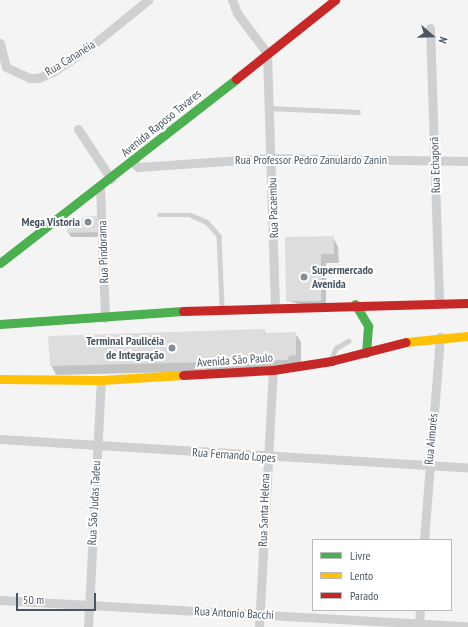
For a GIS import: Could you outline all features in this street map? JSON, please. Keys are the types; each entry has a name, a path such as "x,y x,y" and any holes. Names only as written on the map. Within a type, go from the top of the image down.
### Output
{"main road":[{"name":"Avenida Raposo Tavares","path":"0,263 133,162 335,0"},
{"path":"0,324 105,318 222,308 355,304 468,303"},
{"path":"355,304 368,326 366,353"},
{"name":"Avenida São Paulo","path":"0,379 101,380 273,370 331,362 406,342 468,336"}],"street":[{"name":"Rua Cananéia","path":"0,43 6,67 30,78 38,78 53,72 90,47 148,0"},
{"path":"232,0 238,14 267,53"},
{"name":"Rua Echaporã","path":"430,28 439,303"},
{"name":"Rua Pacaembu","path":"267,53 275,307"},
{"path":"78,129 111,179"},
{"name":"Rua Professor Pedro Zanulardo Zanin","path":"133,162 138,167 271,158 468,161"},
{"name":"Rua Pindorama","path":"100,187 105,318"},
{"name":"Rua Aimorés","path":"424,539 440,338"},
{"name":"Rua Santa Helena","path":"259,627 267,457 273,370"},
{"name":"Rua São Judas Tadeu","path":"88,627 101,380"},
{"name":"Rua Fernando Lopes","path":"0,439 267,457 429,464 468,468"},
{"name":"Rua Antonio Bacchi","path":"0,600 260,614 419,625 468,626"},
{"path":"419,625 420,611"}],"lane":[{"path":"268,108 358,112"},
{"path":"159,215 191,215 207,222 219,236 222,308"},
{"path":"331,362 336,348 348,341"}],"building":[{"name":"Mega Vistoria","path":"86,216 100,216 100,232 67,233 67,228"},
{"name":"Supermercado Avenida","path":"334,236 334,254 321,254 321,301 286,301 285,237"},
{"name":"Terminal Paulicéia de Integração","path":"265,329 265,333 296,332 296,355 289,356 288,360 50,366 48,336"}],"traffic: fast":[{"path":"0,263 236,79"},
{"path":"355,304 368,326 366,353"},
{"path":"0,324 183,311"}],"traffic: slow":[{"path":"406,342 468,336"},
{"path":"0,379 101,380 183,375"}],"traffic: jam":[{"path":"236,79 335,0"},
{"path":"183,311 468,303"},
{"path":"183,375 273,370 331,361 406,342"}],"place":[{"name":"Mega Vistoria","path":"88,222"},
{"name":"Supermercado Avenida","path":"304,277"},
{"name":"Terminal Paulicéia de Integração","path":"172,348"}]}
